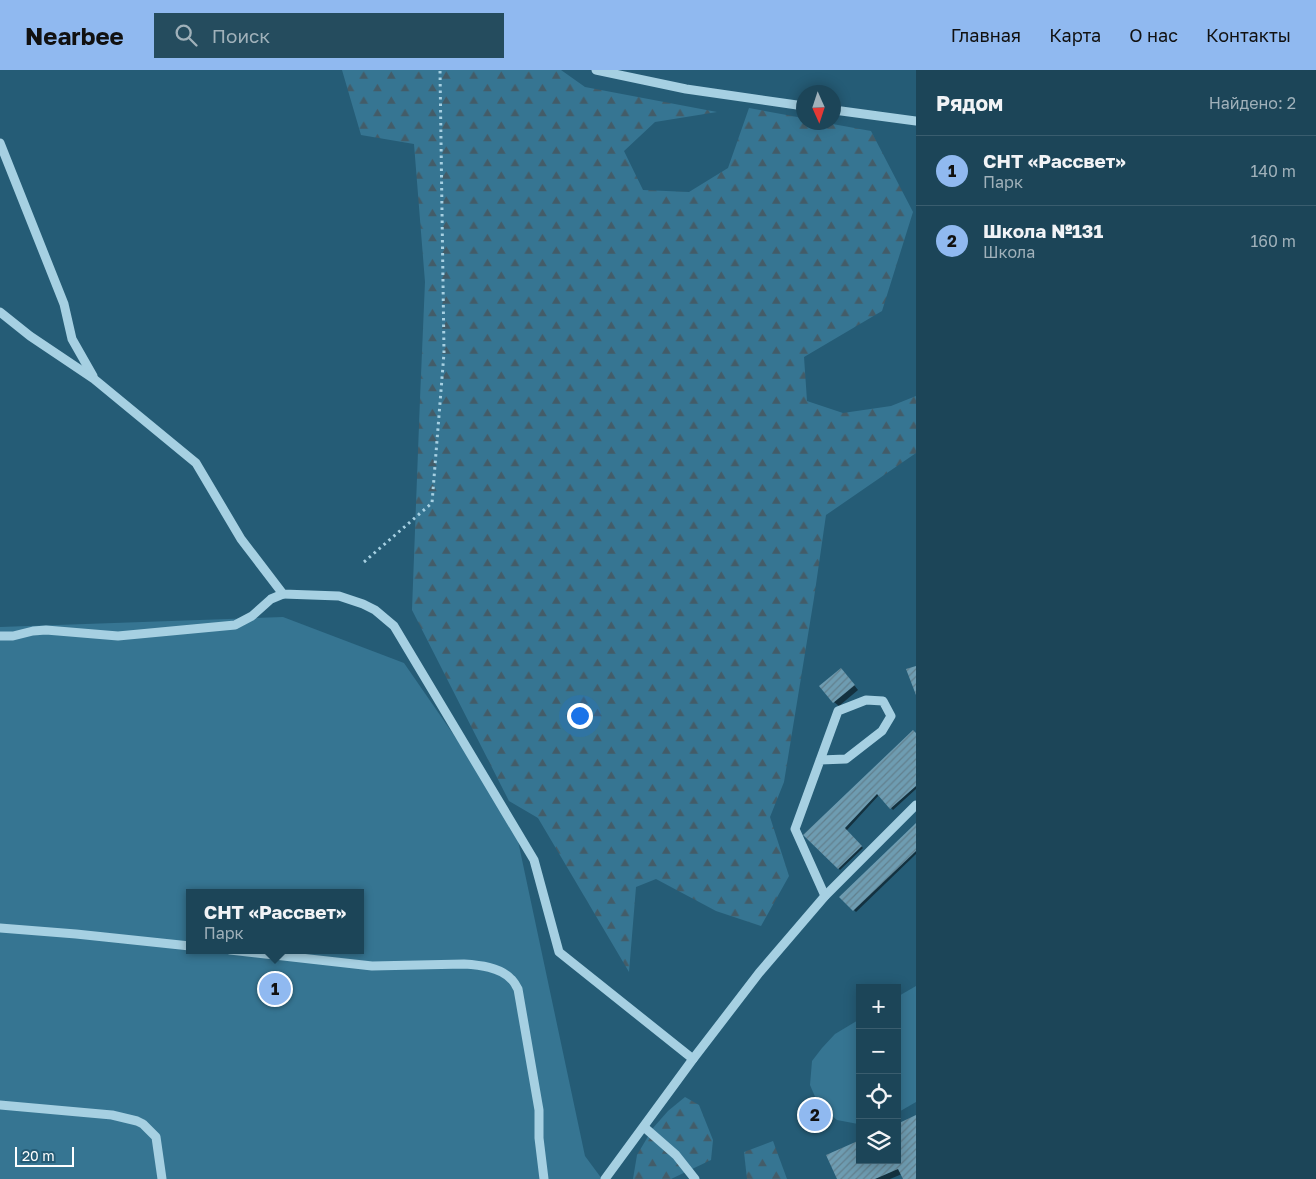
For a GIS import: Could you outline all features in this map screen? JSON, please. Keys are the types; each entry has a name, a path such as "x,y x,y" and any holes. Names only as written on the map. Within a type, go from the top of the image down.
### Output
{"street":[{"path":"596,70 686,90 796,105"},
{"path":"841,111 916,121"},
{"path":"0,143 64,304 72,339 94,379"},
{"path":"0,312 30,336 94,379 196,463 241,539 283,594"},
{"path":"0,636 13,636 46,630 118,636 234,625 252,616 271,599 283,594 339,596 375,610 394,626 534,860 559,952 693,1059"},
{"path":"820,760 846,759 882,731 892,716 883,701 866,700 838,711 820,760 795,829 825,896"},
{"path":"605,1179 758,973 825,896 916,805"},
{"path":"0,928 186,946"},
{"path":"266,954 372,966 476,965 489,967 511,979 518,989 540,1110 539,1138 544,1179"},
{"path":"0,1105 112,1115 137,1121 143,1124 156,1137 162,1179"},
{"path":"644,1127 676,1156 695,1179"}],"path":[{"path":"364,562 432,503 444,354 440,70"}],"green space":[{"path":"342,70 561,70 585,87 717,112 655,122 624,151 643,190 689,192 728,168 749,108 796,117 796,130 841,130 841,126 871,131 913,212 882,311 804,357 807,401 843,413 891,406 916,396 916,453 826,515 784,782 770,817 789,876 761,926 716,911 656,879 636,887 629,972 538,818 509,801 412,610 425,282 414,144 361,135"},
{"path":"283,617 404,663 514,822 585,1156 602,1179 0,1179 0,627"},
{"path":"916,986 916,1102 901,1111 901,1029 901,995"},
{"path":"856,1021 856,1124 837,1120 819,1106 810,1085 812,1061 835,1034"},
{"path":"685,1097 699,1105 713,1140 711,1160 671,1179 633,1179 637,1155 653,1128 668,1111"},
{"path":"773,1141 787,1179 747,1179 744,1152"}],"building":[{"path":"916,666 916,695 906,669"},
{"path":"841,668 855,685 833,703 819,686"},
{"path":"913,730 916,733 916,786 890,809 877,794 845,828 862,846 838,869 803,835"},
{"path":"916,823 916,851 853,911 839,897"},
{"path":"916,1115 916,1179 903,1179 898,1169 875,1179 837,1179 826,1155 856,1142 856,1164 901,1164 901,1122"}],"place":[{"name":"СНТ «Рассвет»","path":"275,989"},
{"name":"Школа №131","path":"815,1115"}]}
